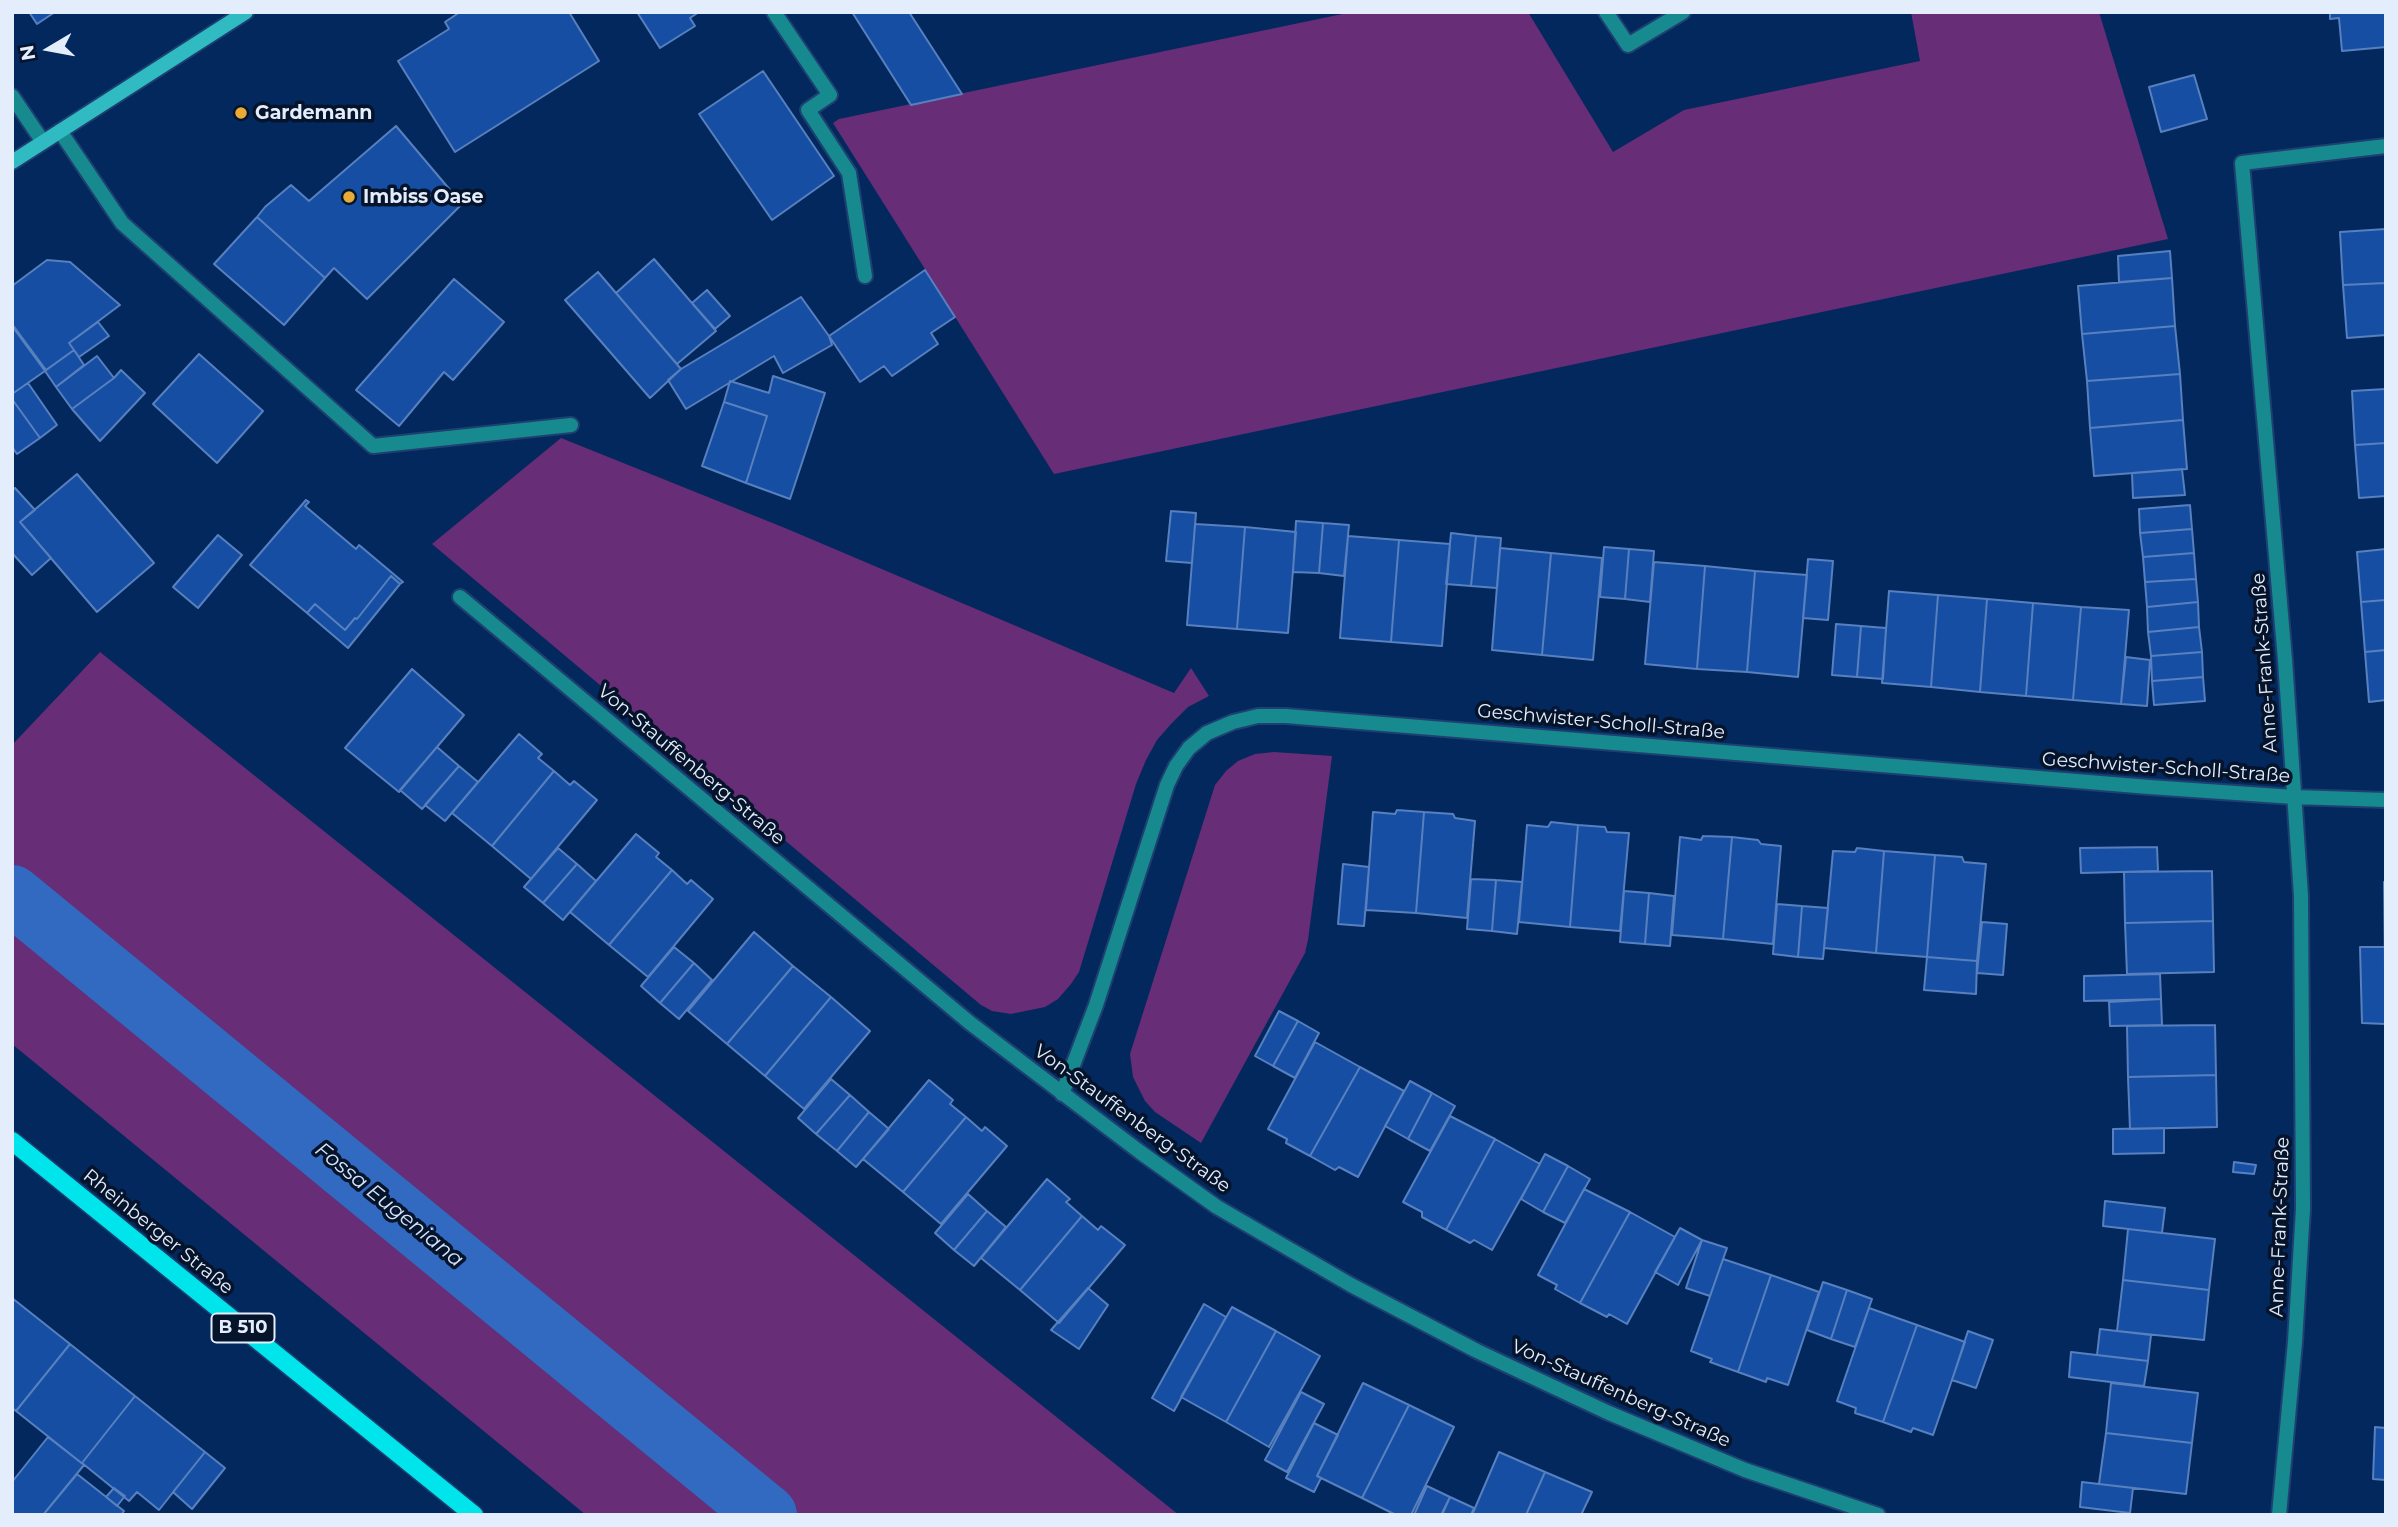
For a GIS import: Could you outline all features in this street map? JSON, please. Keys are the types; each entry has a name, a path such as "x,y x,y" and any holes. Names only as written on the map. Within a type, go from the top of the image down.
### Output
{"main road":[{"path":"12,162 246,12"},
{"name":"Rheinberger Straße","path":"12,1141 474,1515"}],"street":[{"path":"774,12 830,95 808,110 849,173 866,276"},
{"path":"1606,12 1628,45 1683,12"},
{"path":"12,96 43,142"},
{"path":"60,131 122,223 373,446 571,425"},
{"name":"Anne-Frank-Straße","path":"2280,1515 2303,1209 2301,896 2285,660 2242,163 2386,146"},
{"name":"Von-Stauffenberg-Straße","path":"460,597 960,1014 1062,1094 1217,1207 1351,1285 1466,1345 1609,1413 1745,1470 1878,1515"},
{"name":"Geschwister-Scholl-Straße","path":"1062,1094 1096,1005 1167,785 1176,766 1189,748 1207,733 1233,722 1258,716 1286,716 2149,787 2386,800"}],"shaded area":[{"path":"1352,12 1528,12 1613,152 1684,110 1920,61 1911,12 2099,12 2168,239 1054,474 833,123 839,119"},
{"path":"561,438 785,528 1174,693 1191,668 1209,696 1188,707 1171,724 1157,740 1146,760 1136,784 1079,972 1058,999 1045,1007 1011,1014 992,1011 981,1005 432,544"},
{"path":"100,652 1179,1515 586,1515 12,1044 12,745"},
{"path":"1274,752 1332,756 1308,940 1305,953 1201,1143 1155,1112 1145,1101 1133,1077 1130,1054 1215,785 1238,761 1255,754"}],"building":[{"path":"29,12 55,12 37,24"},
{"path":"460,12 569,12 599,61 455,152 398,61 449,29 445,22"},
{"path":"637,12 699,12 690,18 695,26 660,48"},
{"path":"852,12 909,12 962,94 911,105"},
{"path":"2330,12 2386,12 2386,47 2342,51 2339,18 2330,19"},
{"path":"763,71 834,176 772,220 699,114"},
{"path":"2194,75 2207,119 2161,132 2149,87"},
{"path":"396,126 462,204 367,299 334,268 325,278 257,217 291,185 309,201"},
{"path":"257,217 325,278 284,325 214,264"},
{"path":"2386,229 2386,283 2343,285 2340,232"},
{"path":"2170,251 2172,278 2119,282 2118,256"},
{"path":"654,259 716,331 677,364 616,293"},
{"path":"47,260 70,262 120,305 69,343 74,350 46,370 12,324 12,286"},
{"path":"925,270 955,317 931,333 938,344 892,376 884,366 860,382 829,336"},
{"path":"598,272 681,369 650,398 565,300"},
{"path":"2172,278 2175,326 2082,334 2078,286"},
{"path":"454,279 504,322 453,380 444,372 399,426 356,390"},
{"path":"2386,283 2386,335 2347,338 2343,285"},
{"path":"707,290 730,316 715,329 692,303"},
{"path":"801,297 829,336 832,345 783,373 774,356 686,409 668,380 681,369"},
{"path":"98,322 109,336 79,357 69,343"},
{"path":"12,326 45,371 12,394"},
{"path":"2175,326 2180,374 2087,381 2082,334"},
{"path":"74,350 84,365 56,387 45,371"},
{"path":"199,354 263,411 217,463 153,404"},
{"path":"97,356 114,378 72,409 56,387"},
{"path":"121,370 145,393 100,441 72,409"},
{"path":"2180,374 2183,420 2090,428 2087,381"},
{"path":"773,376 825,393 790,499 746,483 767,416 724,402 730,381 769,393"},
{"path":"28,383 57,425 40,438 12,399 12,394"},
{"path":"2386,389 2386,443 2355,445 2352,391"},
{"path":"12,399 40,438 17,454 12,447"},
{"path":"724,402 767,416 746,483 702,466"},
{"path":"2183,420 2187,469 2094,476 2090,428"},
{"path":"2386,443 2386,496 2359,498 2355,445"},
{"path":"2182,469 2185,495 2133,498 2132,473"},
{"path":"77,474 154,563 97,612 20,522"},
{"path":"15,488 35,510 20,522 51,558 32,575 12,553 12,490"},
{"path":"306,500 309,502 305,506 356,549 359,545 403,582 400,584 391,576 345,630 315,604 307,613 250,565"},
{"path":"2190,505 2192,529 2140,533 2139,509"},
{"path":"1171,511 1196,513 1192,563 1166,561"},
{"path":"1296,521 1323,523 1319,573 1293,572"},
{"path":"1323,523 1349,525 1344,576 1319,573"},
{"path":"1195,524 1245,527 1237,629 1187,625"},
{"path":"1245,527 1296,532 1288,633 1237,629"},
{"path":"2192,529 2194,553 2143,557 2140,533"},
{"path":"1451,533 1476,536 1471,586 1446,584"},
{"path":"218,535 242,555 198,608 173,587"},
{"path":"1348,536 1399,540 1391,642 1340,638"},
{"path":"1476,536 1501,538 1497,588 1471,586"},
{"path":"1399,540 1450,544 1442,646 1391,642"},
{"path":"1604,547 1629,549 1625,599 1600,597"},
{"path":"1500,548 1551,553 1542,655 1492,650"},
{"path":"1629,549 1654,551 1650,602 1625,599"},
{"path":"2386,549 2386,600 2361,602 2357,552"},
{"path":"1551,553 1602,558 1593,660 1542,655"},
{"path":"2194,553 2196,579 2145,582 2143,557"},
{"path":"1808,559 1833,561 1828,620 1803,618"},
{"path":"1654,562 1705,566 1697,669 1645,664"},
{"path":"1705,566 1755,571 1747,672 1697,669"},
{"path":"1755,571 1807,575 1798,677 1747,672"},
{"path":"391,576 400,584 348,648 307,613 315,604 345,630"},
{"path":"2196,579 2198,602 2147,607 2145,582"},
{"path":"1889,591 1938,595 1931,687 1882,683"},
{"path":"1938,595 1987,599 1980,692 1931,687"},
{"path":"1987,599 2033,603 2026,696 1980,692"},
{"path":"2386,600 2386,650 2365,652 2361,602"},
{"path":"2198,602 2199,627 2148,632 2147,607"},
{"path":"2033,603 2081,607 2073,700 2026,696"},
{"path":"2081,607 2129,610 2121,704 2073,700"},
{"path":"1836,624 1861,626 1857,677 1832,675"},
{"path":"1861,626 1886,628 1883,679 1857,677"},
{"path":"2199,627 2202,652 2151,656 2148,632"},
{"path":"2386,650 2386,700 2369,702 2365,652"},
{"path":"2202,652 2203,677 2152,681 2151,656"},
{"path":"2126,657 2150,660 2147,706 2121,704"},
{"path":"412,669 464,715 399,792 345,748"},
{"path":"2203,677 2205,701 2154,705 2152,681"},
{"path":"519,734 542,754 538,758 554,771 492,846 452,813"},
{"path":"437,747 459,766 422,809 400,790"},
{"path":"459,766 478,782 445,821 425,805"},
{"path":"554,771 570,785 574,781 597,800 531,879 492,846"},
{"path":"1397,810 1424,812 1416,913 1366,910 1373,812 1395,814"},
{"path":"1424,812 1453,814 1455,818 1475,821 1467,918 1416,913"},
{"path":"1551,822 1578,825 1570,927 1519,922 1527,825 1548,827"},
{"path":"1578,825 1605,827 1607,832 1629,833 1620,931 1570,927"},
{"path":"636,834 659,853 656,857 672,870 609,945 570,912"},
{"path":"1703,836 1732,837 1723,939 1672,935 1680,837 1701,840"},
{"path":"1732,837 1781,846 1773,944 1723,939"},
{"path":"2157,847 2158,871 2081,873 2080,848"},
{"path":"558,848 577,864 543,903 524,887"},
{"path":"1857,848 1884,851 1876,953 1824,948 1833,851 1855,852"},
{"path":"1884,851 1935,855 1927,957 1876,953"},
{"path":"1935,855 1962,857 1964,862 1986,864 1977,961 1927,957"},
{"path":"577,864 596,881 563,920 543,903"},
{"path":"1343,864 1369,867 1364,926 1338,924"},
{"path":"672,870 687,884 691,880 713,899 648,977 609,945"},
{"path":"2212,871 2213,921 2125,923 2124,872"},
{"path":"1471,879 1496,880 1492,931 1467,929"},
{"path":"1496,880 1522,882 1517,934 1492,931"},
{"path":"2386,882 2386,971 2385,971"},
{"path":"1624,891 1649,893 1645,944 1620,942"},
{"path":"1649,893 1674,896 1670,946 1645,944"},
{"path":"1777,904 1802,906 1798,957 1773,954"},
{"path":"1802,906 1828,908 1823,959 1798,957"},
{"path":"2213,921 2214,972 2127,974 2125,923"},
{"path":"1982,922 2007,924 2003,975 1977,973"},
{"path":"754,932 793,966 727,1044 688,1011"},
{"path":"674,947 694,963 660,1003 641,986"},
{"path":"2360,947 2385,947 2386,1024 2362,1023"},
{"path":"1927,957 1977,961 1976,994 1924,990"},
{"path":"694,963 712,980 679,1019 660,1003"},
{"path":"793,966 831,997 765,1076 727,1044"},
{"path":"2160,974 2161,999 2084,1001 2084,976"},
{"path":"831,997 870,1031 804,1109 765,1076"},
{"path":"2161,999 2162,1025 2110,1026 2109,1002"},
{"path":"1279,1011 1298,1021 1273,1066 1255,1056"},
{"path":"1298,1021 1319,1033 1295,1078 1273,1066"},
{"path":"2215,1025 2216,1075 2128,1077 2127,1026"},
{"path":"1315,1042 1360,1067 1310,1156 1268,1129"},
{"path":"1360,1067 1404,1091 1358,1177 1339,1167 1335,1170 1310,1156"},
{"path":"2216,1075 2217,1127 2130,1129 2128,1077"},
{"path":"831,1079 850,1095 816,1134 798,1118"},
{"path":"929,1080 953,1100 950,1104 966,1117 903,1192 863,1159"},
{"path":"1410,1081 1432,1093 1408,1139 1385,1126"},
{"path":"1432,1093 1455,1106 1430,1151 1408,1139"},
{"path":"850,1095 869,1112 837,1151 816,1134"},
{"path":"869,1112 889,1129 856,1167 837,1151"},
{"path":"1450,1116 1495,1139 1446,1230 1422,1217 1422,1212 1403,1202"},
{"path":"966,1117 982,1131 985,1127 1007,1146 941,1224 903,1192"},
{"path":"2164,1128 2164,1153 2113,1154 2113,1129"},
{"path":"1495,1139 1540,1164 1492,1250 1474,1240 1470,1243 1446,1230"},
{"path":"1545,1154 1568,1166 1543,1212 1521,1199"},
{"path":"2234,1162 2256,1165 2254,1174 2233,1172"},
{"path":"1568,1166 1590,1179 1565,1223 1543,1212"},
{"path":"1047,1179 1070,1199 1066,1202 1082,1216 1020,1290 981,1258"},
{"path":"1584,1189 1630,1212 1580,1303 1555,1289 1557,1285 1538,1275"},
{"path":"968,1194 987,1211 954,1250 935,1233"},
{"path":"2105,1201 2165,1208 2162,1233 2103,1226"},
{"path":"987,1211 1006,1227 974,1266 954,1250"},
{"path":"1630,1212 1675,1237 1627,1324 1580,1303"},
{"path":"1082,1216 1098,1230 1101,1226 1125,1245 1059,1323 1020,1290"},
{"path":"1680,1228 1702,1240 1678,1285 1655,1272"},
{"path":"2128,1229 2215,1239 2209,1290 2123,1280"},
{"path":"1702,1240 1727,1248 1710,1296 1686,1288"},
{"path":"1723,1259 1771,1275 1738,1372 1710,1362 1712,1359 1691,1351"},
{"path":"1771,1275 1819,1292 1788,1385 1767,1378 1766,1382 1738,1372"},
{"path":"2123,1280 2209,1290 2204,1340 2117,1331"},
{"path":"1823,1282 1847,1290 1831,1339 1807,1330"},
{"path":"1088,1288 1108,1305 1079,1349 1051,1330"},
{"path":"1847,1290 1872,1299 1855,1347 1831,1339"},
{"path":"12,1298 70,1344 16,1411 12,1408"},
{"path":"1204,1304 1226,1317 1174,1411 1152,1398"},
{"path":"1232,1307 1276,1331 1226,1422 1181,1397"},
{"path":"1869,1308 1917,1325 1883,1422 1855,1413 1856,1408 1837,1401"},
{"path":"1917,1325 1965,1342 1933,1435 1913,1428 1911,1432 1883,1422"},
{"path":"2100,1329 2151,1335 2148,1361 2097,1355"},
{"path":"1276,1331 1320,1356 1269,1447 1226,1422"},
{"path":"1968,1331 1993,1340 1976,1388 1952,1380"},
{"path":"70,1344 135,1396 82,1463 84,1465 16,1411"},
{"path":"2071,1352 2148,1361 2144,1386 2069,1377"},
{"path":"1363,1383 1409,1405 1362,1498 1317,1476"},
{"path":"2111,1383 2198,1393 2192,1443 2106,1433"},
{"path":"1301,1392 1324,1404 1287,1472 1265,1460"},
{"path":"135,1396 205,1452 159,1510 137,1492 129,1501 82,1463"},
{"path":"1409,1405 1454,1427 1411,1515 1396,1515 1362,1498"},
{"path":"1314,1423 1338,1435 1317,1476 1321,1478 1314,1492 1286,1478"},
{"path":"2375,1427 2386,1428 2386,1480 2373,1479"},
{"path":"2106,1433 2192,1443 2186,1494 2099,1484"},
{"path":"48,1437 84,1465 43,1515 12,1515 12,1482"},
{"path":"205,1452 225,1468 192,1509 173,1492"},
{"path":"1499,1452 1545,1472 1526,1515 1472,1515"},
{"path":"1545,1472 1592,1492 1581,1515 1526,1515"},
{"path":"77,1474 124,1511 121,1515 43,1515"},
{"path":"2082,1482 2133,1488 2130,1513 2080,1507"},
{"path":"1427,1486 1450,1497 1441,1515 1414,1515"},
{"path":"114,1488 125,1496 117,1506 106,1497"},
{"path":"1450,1497 1474,1508 1471,1515 1442,1515"}],"waterway":[{"name":"Fossa Eugeniana","path":"12,895 767,1515"}],"place":[{"name":"Gardemann","path":"241,113"},
{"name":"Imbiss Oase","path":"349,197"}]}
